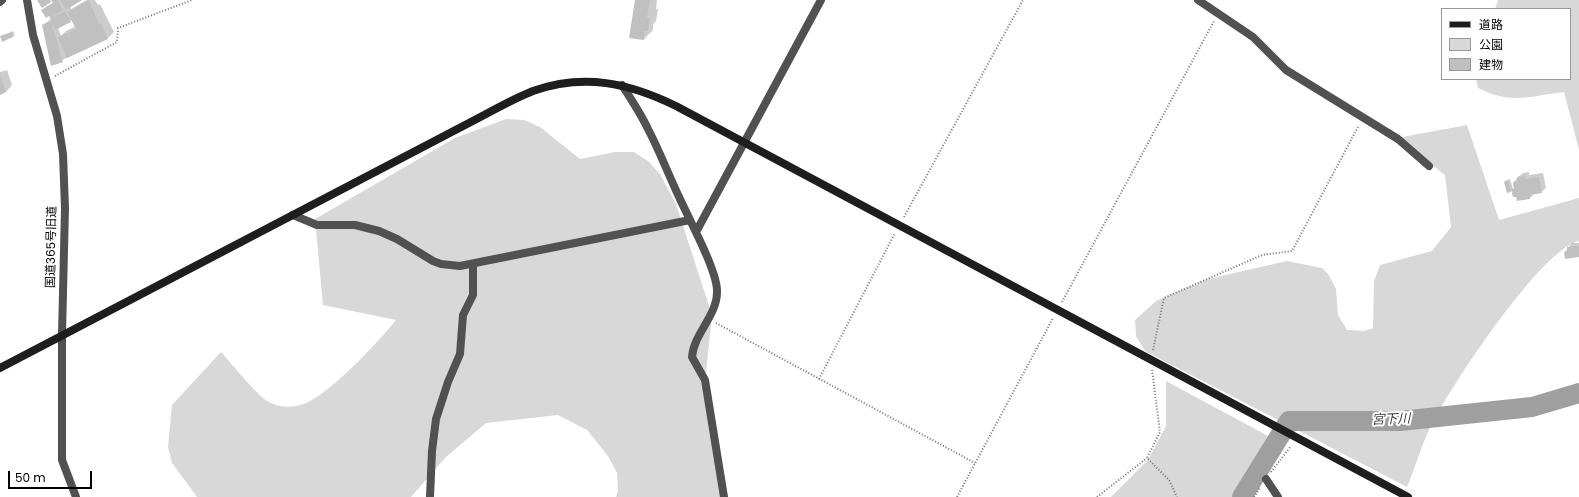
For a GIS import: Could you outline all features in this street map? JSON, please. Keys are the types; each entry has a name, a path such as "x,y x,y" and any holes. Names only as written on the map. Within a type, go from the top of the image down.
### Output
{"street":[{"name":"国道365号旧道","path":"27,0 33,35 61,135 66,208 62,336 62,460 76,497"},
{"path":"696,232 821,0"},
{"path":"1198,0 1253,37 1286,70 1363,119 1398,139 1429,166"},
{"path":"0,368 531,92 555,85 579,82 622,85 651,94 670,103 1408,497"},
{"path":"622,85 649,130 696,232 716,282 717,299 699,335 692,357 705,380 724,497"},
{"path":"293,215 317,224 354,225 378,231 397,239 433,261 441,264 460,266 690,220"},
{"path":"430,497 432,451 436,418 448,382 460,354 463,315 473,295 473,264"},
{"path":"1266,479 1278,497"}],"path":[{"path":"46,81 117,42 118,28 192,0"},
{"path":"819,379 899,226 1023,0"},
{"path":"957,497 1218,13"},
{"path":"1097,497 1147,458 1160,432 1151,360 1164,298 1262,255 1292,251 1363,119"},
{"path":"709,317 721,327 975,463"},
{"path":"1254,497 1293,436"},
{"path":"1147,458 1168,480 1177,497"}],"green space":[{"path":"1498,0 1579,0 1579,150 1564,92 1531,97 1511,98 1490,93 1478,88 1476,80 1571,80 1571,8 1495,8"},
{"path":"506,119 524,120 540,127 580,159 615,152 634,152 648,161 660,174 676,204 712,315 705,382 723,497 616,497 618,490 617,473 608,456 587,430 558,415 486,423 446,457 411,497 197,497 172,463 168,447 172,405 221,352 251,386 267,401 279,406 296,406 311,401 337,381 365,355 396,320 323,305 315,219 455,138"},
{"path":"1467,125 1499,220 1579,198 1579,241 1563,250 1543,267 1521,292 1458,379 1433,422 1407,487 1145,351 1136,336 1135,320 1156,301 1208,279 1287,261 1322,268 1328,274 1336,289 1338,315 1347,330 1364,331 1373,328 1374,281 1380,265 1432,251 1451,227 1445,175 1397,138"},
{"path":"1166,381 1268,436 1232,497 1111,497 1148,460 1166,426"}],"building":[{"path":"37,0 50,0 51,2 42,8"},
{"path":"51,0 58,0 63,10 50,18 49,16 46,18 41,10 53,3"},
{"path":"60,0 82,0 66,10"},
{"path":"89,0 99,24 101,23 108,39 67,58 58,37 76,29 67,12"},
{"path":"635,0 650,0 647,18 650,18 648,31 645,31 644,40 629,38"},
{"path":"65,11 71,22 55,30 50,18"},
{"path":"51,21 63,62 51,66 42,25"},
{"path":"12,32 13,37 2,42 0,36"},
{"path":"0,75 6,92 0,95"},
{"path":"1525,176 1525,179 1539,177 1542,193 1530,195 1530,199 1517,201 1516,197 1513,197 1511,189 1514,189 1513,182 1518,181 1517,177"},
{"path":"1508,180 1511,192 1507,193 1504,182"},
{"path":"1579,246 1579,257 1565,259 1564,252 1567,251 1567,247"}],"waterway":[{"name":"宮下川","path":"1242,497 1289,421 1400,421 1532,407 1579,393"}]}
